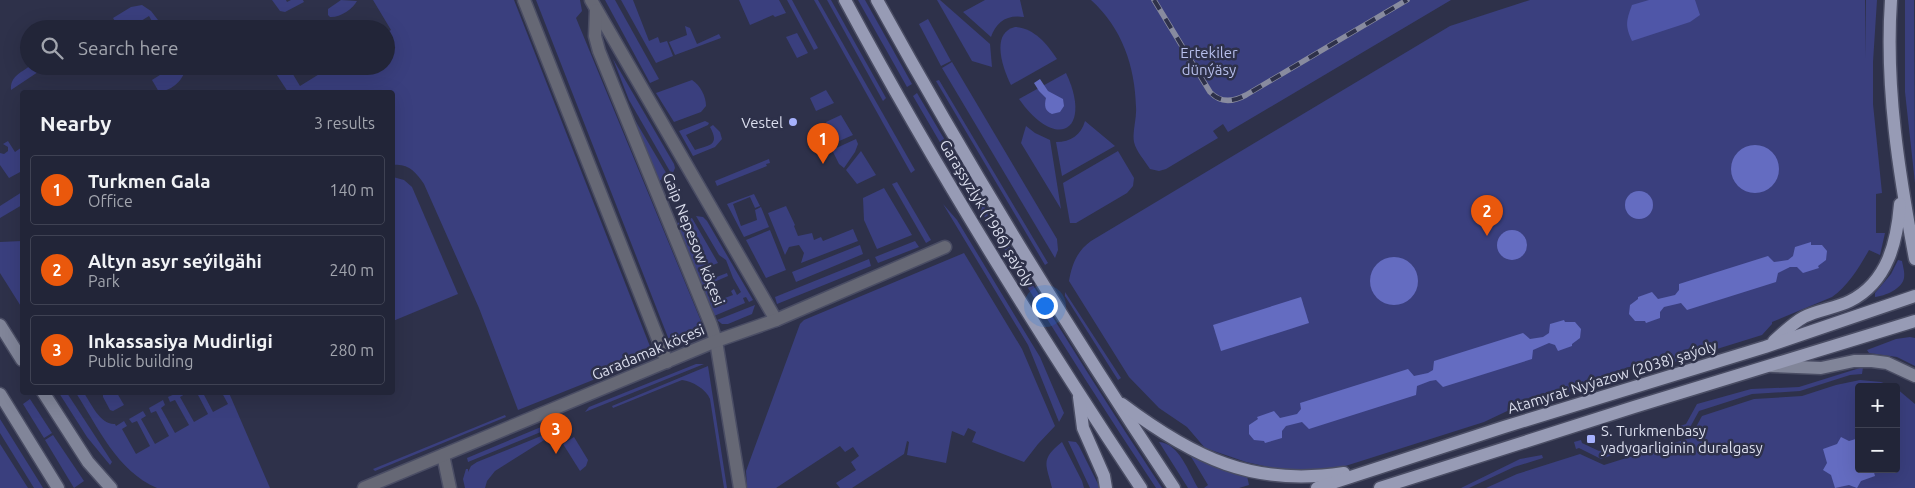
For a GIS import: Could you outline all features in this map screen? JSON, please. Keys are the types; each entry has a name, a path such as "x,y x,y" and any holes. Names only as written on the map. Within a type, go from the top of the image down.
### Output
{"main road":[{"name":"Garaşsyzlyk (1986) şaýoly","path":"845,0 978,230 1079,394 1141,488"},
{"name":"Garaşsyzlyk (1986) şaýoly","path":"878,0 924,84 996,206 1114,398 1174,488"},
{"path":"1892,0 1892,99 1901,184 1915,259"},
{"path":"1765,347 1803,318 1856,298 1878,277 1889,259 1896,240 1901,184"},
{"name":"Atamyrat Nyýazow (2038) şaýoly","path":"1318,488 1504,427 1765,347 1915,296"},
{"path":"1380,488 1634,406 1772,366 1915,321"},
{"path":"0,325 20,357"},
{"path":"1772,366 1822,368 1854,361 1872,361 1888,363 1915,376"},
{"path":"0,394 58,488"},
{"path":"1079,394 1083,428 1104,476 1106,488"},
{"path":"45,395 88,462 111,488"},
{"path":"1114,398 1153,428 1175,440 1210,458 1260,474 1287,478 1318,477 1386,467"}],"street":[{"path":"524,0 667,362"},
{"name":"Gaip Nepesow köçesi","path":"594,5 776,320"},
{"name":"Gaip Nepesow köçesi","path":"594,5 595,36 599,51 716,341 740,488"},
{"name":"Garadamak köçesi","path":"364,488 716,341 776,320 945,247"},
{"path":"443,455 450,488"}],"green space":[{"path":"272,0 286,0 287,2 303,0 304,2 285,12 280,11"},
{"path":"341,0 357,1 345,12 330,17 328,9"},
{"path":"373,0 514,0 651,349 651,354 648,358 518,410 479,308 424,184 411,169 403,165 395,165 395,90 287,90 277,75 293,75 300,86 318,75 395,75 395,20 385,20"},
{"path":"536,0 580,0 582,11 576,18 703,326 704,334 698,339 677,346 669,340"},
{"path":"605,0 615,0 659,79 650,83"},
{"path":"621,0 633,0 649,41 658,37 660,43 667,41 673,56 656,63"},
{"path":"739,0 779,0 786,13 775,17 773,15 750,25"},
{"path":"787,0 792,0 818,48 814,50"},
{"path":"814,0 818,0 915,170 911,173"},
{"path":"827,0 831,0 886,98 883,101"},
{"path":"858,0 865,0 912,84 907,87"},
{"path":"937,0 940,0 990,44 992,67 972,61"},
{"path":"985,0 1020,0 1024,17 1018,16 1003,20 996,27 991,37 963,12"},
{"name":"Ertekiler dünýäsy","path":"1091,0 1451,0 1228,132 1223,124 1213,131 1218,138 1166,169 1159,171 1150,169 1134,142 1135,92 1125,49 1111,23"},
{"path":"1530,0 1865,0 1865,58 1866,0 1877,0 1873,62 1873,104 1882,193 1876,194 1876,233 1885,233 1880,255 1869,250 1853,275 1832,297 1772,322 1762,335 1646,371 1642,363 1598,377 1600,386 1557,393 1556,390 1521,401 1522,404 1484,422 1339,468 1323,471 1282,470 1246,462 1205,448 1187,427 1159,408 1129,377 1069,281 1079,254 1091,241 1450,26"},
{"path":"1905,0 1914,0 1915,183 1905,92"},
{"path":"142,5 151,11 158,20 151,20 149,16 143,20 114,20 113,18 131,7"},
{"path":"928,19 951,61 941,66 919,24"},
{"path":"685,26 690,28 697,44 719,34 721,38 675,55 669,42 687,35"},
{"path":"1015,27 1028,30 1034,34 1049,48 1057,59 1011,85 1002,61 1001,44 1003,36 1007,31"},
{"path":"797,33 808,53 797,58 786,37"},
{"path":"613,59 674,164 675,168 672,175 629,100"},
{"path":"952,62 1057,239 1058,250 1055,258 942,68"},
{"path":"19,73 20,75 34,75 11,90 12,82"},
{"path":"1066,73 1073,93 1075,109 1073,121 1067,128 1058,130 1046,126 1033,116 1019,99"},
{"path":"160,75 183,75 177,84 166,90 158,90 152,80"},
{"path":"692,80 702,91 706,106 701,112 674,122 656,93"},
{"path":"939,80 1048,263 1045,265 936,81"},
{"path":"826,90 834,103 816,111 810,98"},
{"path":"917,93 1037,292 1162,488 1156,488 1032,294 913,96"},
{"path":"629,110 668,176 659,181"},
{"path":"841,115 853,135 830,145 824,131 829,129 826,122"},
{"path":"705,121 709,123 708,125 686,135 695,150 705,147 714,141 710,127 713,125 720,132 722,139 715,147 693,156 679,131"},
{"path":"1085,121 1115,146 1062,176 1056,142 1066,141 1075,137"},
{"path":"1026,126 1035,133 1050,140 1061,209 1021,143"},
{"path":"856,139 858,144 855,152 844,168 839,164 832,150"},
{"path":"8,141 15,152 20,148 20,172 9,178 0,165 0,153 4,154 8,151 8,147 3,144"},
{"path":"861,151 876,175 857,184 846,170"},
{"path":"1118,151 1134,178 1133,186 1127,193 1076,223 1070,223 1063,183"},
{"path":"769,159 770,163 766,164 767,166 717,186 715,181"},
{"path":"395,178 404,180 412,187 458,294 395,320"},
{"path":"897,182 931,240 926,243 892,184"},
{"path":"884,188 912,235 877,249 864,220 863,198"},
{"path":"20,193 20,206 0,218 0,206"},
{"path":"754,194 760,206 755,208 750,197 733,204 741,226 757,220 755,210 761,207 769,227 744,237 727,204"},
{"path":"943,204 957,220 1040,357 1064,413 1059,422 1028,345"},
{"path":"786,206 798,236 812,233 814,240 821,237 823,241 853,229 858,241 801,263 804,253 799,245 789,247 785,255 768,213"},
{"path":"696,216 703,217 707,221 753,300 749,302 746,297 743,298 745,303 714,316 677,223 692,218 718,263 701,270 706,281 727,273 728,276 707,285 714,302 733,295 731,291 734,289 737,295 741,292 726,260 719,255"},
{"path":"770,230 786,270 766,278 746,240"},
{"path":"20,241 20,305 0,273 0,242"},
{"path":"915,241 919,247 878,263 875,257"},
{"path":"860,245 863,254 796,282 792,272"},
{"path":"964,253 1022,349 1055,426 1024,462 972,442 976,432 968,428 964,436 952,431 946,463 907,455 909,442 907,441 904,454 852,488 840,488 836,483 856,470 851,462 859,456 853,447 845,452 840,446 776,488 747,488 746,471 800,324 804,320"},
{"path":"869,259 871,266 777,304 775,297"},
{"path":"1898,260 1902,261 1903,282 1892,291 1875,297 1875,293 1891,274"},
{"path":"1065,292 1121,378 1118,380 1065,296"},
{"path":"755,305 752,314 728,324 722,324 717,320"},
{"path":"1915,338 1915,366 1897,357 1869,353 1867,350 1896,339"},
{"path":"696,364 704,364 585,412 589,407"},
{"path":"708,366 727,488 724,488 710,399 698,386 682,380 613,408 612,406"},
{"path":"1863,367 1862,374 1850,375 1800,391 1752,394 1699,411 1688,431 1664,439 1662,432 1686,424 1697,404 1751,389 1799,387"},
{"path":"1860,380 1884,383 1855,383 1855,473 1900,473 1900,391 1915,404 1915,488 1486,488 1517,474 1580,454 1604,465 1690,438 1702,416 1754,399 1802,396 1836,385"},
{"path":"60,395 68,395 112,462 110,465 87,437"},
{"path":"77,395 85,395 96,413 105,421 116,426 124,421 127,426 122,429 136,454 150,446 137,421 132,423 129,419 143,411 146,416 141,419 155,444 169,436 156,411 151,413 149,408 163,400 165,405 161,408 175,433 189,425 175,400 170,402 168,397 183,395 180,397 194,422 208,414 198,395 204,395 213,412 228,404 223,395 230,395 270,488 157,488 131,471 101,434"},
{"path":"103,395 118,395 124,405 113,411 110,410"},
{"path":"30,399 52,433 44,438 23,404"},
{"path":"505,415 506,417 375,471 373,469"},
{"path":"565,417 570,420 468,462 467,458"},
{"path":"0,419 43,488 34,488 0,433"},
{"path":"556,430 557,432 495,471 487,481 485,488 465,488 463,479 466,469 468,469 468,472 471,466 477,462"},
{"path":"53,435 84,481 74,488 45,440"},
{"path":"574,437 588,460 586,466 580,471 563,444"},
{"path":"1581,440 1582,443 1599,451 1622,444 1624,451 1601,459 1579,448 1576,449 1574,442"},
{"path":"1068,441 1076,442 1079,446 1100,488 1090,488"},
{"path":"1062,442 1084,488 1052,488 1046,463 1047,458"},
{"path":"1159,442 1166,444 1178,453 1198,488 1188,488"},
{"path":"0,444 28,488 0,488"},
{"path":"1190,455 1226,470 1247,476 1249,485 1239,488 1204,488 1208,485"},
{"path":"1542,455 1543,458 1514,467 1469,488 1461,488 1520,459"}],"shaded area":[{"path":"1649,0 1695,0 1700,15 1690,22 1632,41 1627,23 1632,5"},
{"path":"1040,79 1048,91 1063,99 1064,106 1060,112 1052,114 1046,110 1046,98 1034,83"},
{"path":"1755,145 1764,147 1772,152 1777,160 1779,169 1777,178 1772,186 1764,191 1755,193 1746,191 1738,186 1733,178 1731,169 1733,160 1738,152 1746,147"},
{"path":"1639,191 1649,195 1653,205 1649,215 1639,219 1629,215 1625,205 1629,195"},
{"path":"1512,230 1523,234 1527,245 1523,256 1512,260 1501,256 1497,245 1501,234"},
{"path":"1811,242 1811,245 1822,245 1827,251 1826,260 1818,266 1819,268 1803,273 1797,267 1790,267 1778,273 1776,282 1687,310 1681,303 1664,307 1660,312 1660,318 1646,323 1645,321 1635,321 1629,314 1630,305 1638,297 1652,292 1658,299 1675,295 1679,290 1679,284 1768,256 1774,262 1788,260 1793,256 1795,247"},
{"path":"1394,257 1403,259 1411,264 1416,272 1418,281 1416,290 1411,298 1403,303 1394,305 1385,303 1377,298 1372,290 1370,281 1372,272 1377,264 1385,259"},
{"path":"1301,297 1309,323 1221,351 1213,325"},
{"path":"1564,320 1565,322 1575,322 1581,329 1580,338 1572,346 1558,351 1555,345 1549,343 1533,350 1532,359 1443,387 1436,380 1430,381 1417,386 1416,395 1309,429 1302,422 1286,426 1282,431 1282,438 1265,443 1264,441 1254,440 1249,434 1249,425 1258,419 1257,417 1274,411 1280,418 1297,414 1301,409 1300,403 1408,369 1414,376 1428,373 1433,370 1434,361 1523,333 1530,339 1543,337 1549,333 1550,324"},
{"path":"1841,437 1849,441 1855,439 1855,473 1874,473 1875,476 1861,481 1857,488 1849,485 1835,488 1831,475 1823,470 1827,463 1823,449 1837,444"}],"railway":[{"path":"1154,0 1210,92 1222,100 1232,100 1246,95 1407,0"}],"place":[{"name":"Vestel","path":"793,122"},
{"name":"Turkmen Gala","path":"823,164"},
{"name":"Altyn asyr seýilgähi","path":"1487,236"},
{"name":"S. Turkmenbasy yadygarliginin duralgasy","path":"1591,439"},
{"name":"Inkassasiya Mudirligi","path":"556,454"}]}
